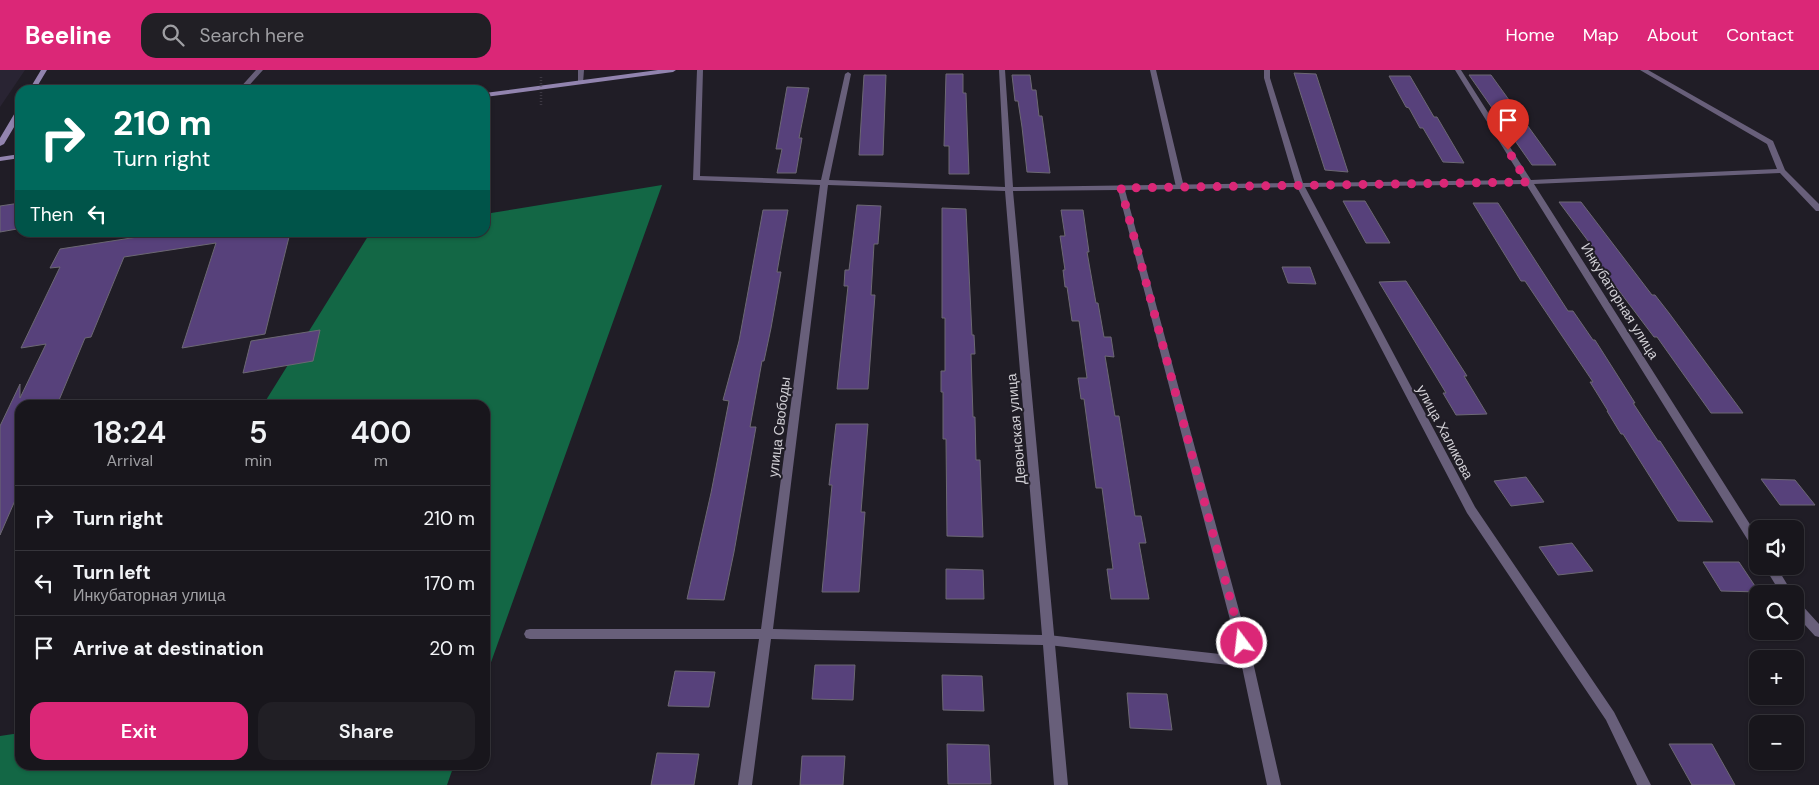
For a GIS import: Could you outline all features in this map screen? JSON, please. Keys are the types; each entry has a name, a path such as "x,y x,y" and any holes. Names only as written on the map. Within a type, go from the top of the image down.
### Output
{"main road":[{"path":"35,85 44,70"},
{"path":"490,94 673,70"},
{"path":"0,144 15,119"},
{"path":"0,159 15,157"}],"street":[{"path":"246,85 260,70"},
{"path":"580,70 581,82"},
{"path":"700,70 696,178 824,184 1009,189 1527,182 1782,171"},
{"name":"Девонская улица","path":"1002,70 1009,189 1061,785"},
{"path":"1153,70 1180,187"},
{"name":"улица Халикова","path":"1267,70 1267,78 1300,186 1471,510 1610,716 1644,785"},
{"name":"Инкубаторная улица","path":"1458,70 1749,533"},
{"path":"1644,70 1770,143 1782,171 1819,209"},
{"name":"улица Свободы","path":"745,785 824,184 848,74"},
{"path":"1121,188 1247,662 1274,785"},
{"path":"1804,616 1819,632"},
{"path":"530,634 766,634 1048,640 1247,662"}],"path":[{"path":"540,77 541,106"}],"shaded area":[{"path":"0,70 25,70 0,107"}],"green space":[{"path":"662,185 490,665 490,400 266,400 368,237 490,237 490,213"},
{"path":"15,734 15,770 452,770 447,785 0,785 0,736"}],"building":[{"path":"1294,73 1316,74 1348,172 1325,170"},
{"path":"946,74 963,74 963,93 966,93 969,174 949,174 949,146 944,146"},
{"path":"864,75 886,75 883,155 859,155"},
{"path":"1012,75 1030,75 1032,90 1036,90 1039,116 1042,116 1050,173 1027,172 1018,101 1015,101"},
{"path":"1469,75 1491,75 1556,165 1532,165"},
{"path":"1389,76 1410,76 1464,163 1443,162 1423,128 1420,128 1409,108 1406,107"},
{"path":"787,87 809,88 799,138 802,138 796,173 777,173 782,149 776,149"},
{"path":"1343,201 1365,201 1390,243 1366,243"},
{"path":"1559,202 1581,202 1652,295 1655,295 1669,313 1743,413 1711,413 1657,337 1654,337 1604,271 1590,249 1594,249"},
{"path":"1473,203 1498,203 1568,311 1573,311 1593,340 1595,340 1635,403 1633,403 1713,522 1678,521 1623,434 1621,434 1590,382 1593,382 1525,281 1521,281"},
{"path":"15,204 15,229 0,232 0,206"},
{"path":"857,205 881,206 878,244 874,244 871,295 875,295 868,389 837,389 848,286 844,286 845,270 849,270"},
{"path":"942,208 966,209 972,335 974,335 975,354 971,354 973,417 975,417 976,460 980,460 983,537 947,536 946,439 943,439 943,392 941,392 941,371 945,371 945,318 942,318"},
{"path":"763,210 788,210 777,272 781,272 750,427 756,427 734,552 724,600 687,599 729,401 723,400 739,341"},
{"path":"1061,210 1083,210 1089,252 1087,252 1096,303 1098,303 1104,337 1111,337 1114,357 1105,356 1115,416 1119,416 1135,516 1141,516 1146,543 1139,543 1149,599 1111,599 1107,569 1113,569 1102,488 1096,488 1084,399 1081,399 1078,378 1087,378 1079,321 1072,321 1067,287 1065,287 1063,270 1065,270 1060,236 1065,236"},
{"path":"138,237 289,237 265,334 182,348 216,243 124,257 91,337 85,338 59,400 15,400 15,500 0,535 0,426 20,384 20,398 46,344 21,348 60,267 50,268 60,249"},
{"path":"1282,267 1310,267 1316,284 1288,283"},
{"path":"1406,281 1467,376 1464,376 1487,414 1456,415 1443,393 1446,393 1379,282"},
{"path":"320,330 313,361 243,373 251,341"},
{"path":"836,424 868,424 861,512 865,512 859,592 822,592 832,485 829,485"},
{"path":"1526,477 1544,502 1511,506 1494,481"},
{"path":"1761,479 1795,480 1815,505 1780,505"},
{"path":"1572,543 1593,571 1558,575 1539,547"},
{"path":"1703,562 1739,562 1754,585 1749,585 1749,592 1721,591"},
{"path":"946,569 983,570 984,599 946,599"},
{"path":"815,665 855,665 853,700 812,699"},
{"path":"675,671 715,672 709,707 668,706"},
{"path":"942,675 982,676 984,711 943,710"},
{"path":"1127,693 1167,694 1172,730 1130,728"},
{"path":"947,744 989,745 991,784 948,784"},
{"path":"1669,744 1712,744 1735,785 1692,785"},
{"path":"657,753 699,754 694,785 651,785"},
{"path":"802,756 845,756 843,785 800,785"}],"route":[{"path":"1242,643 1121,188 1527,182 1508,150"}]}
